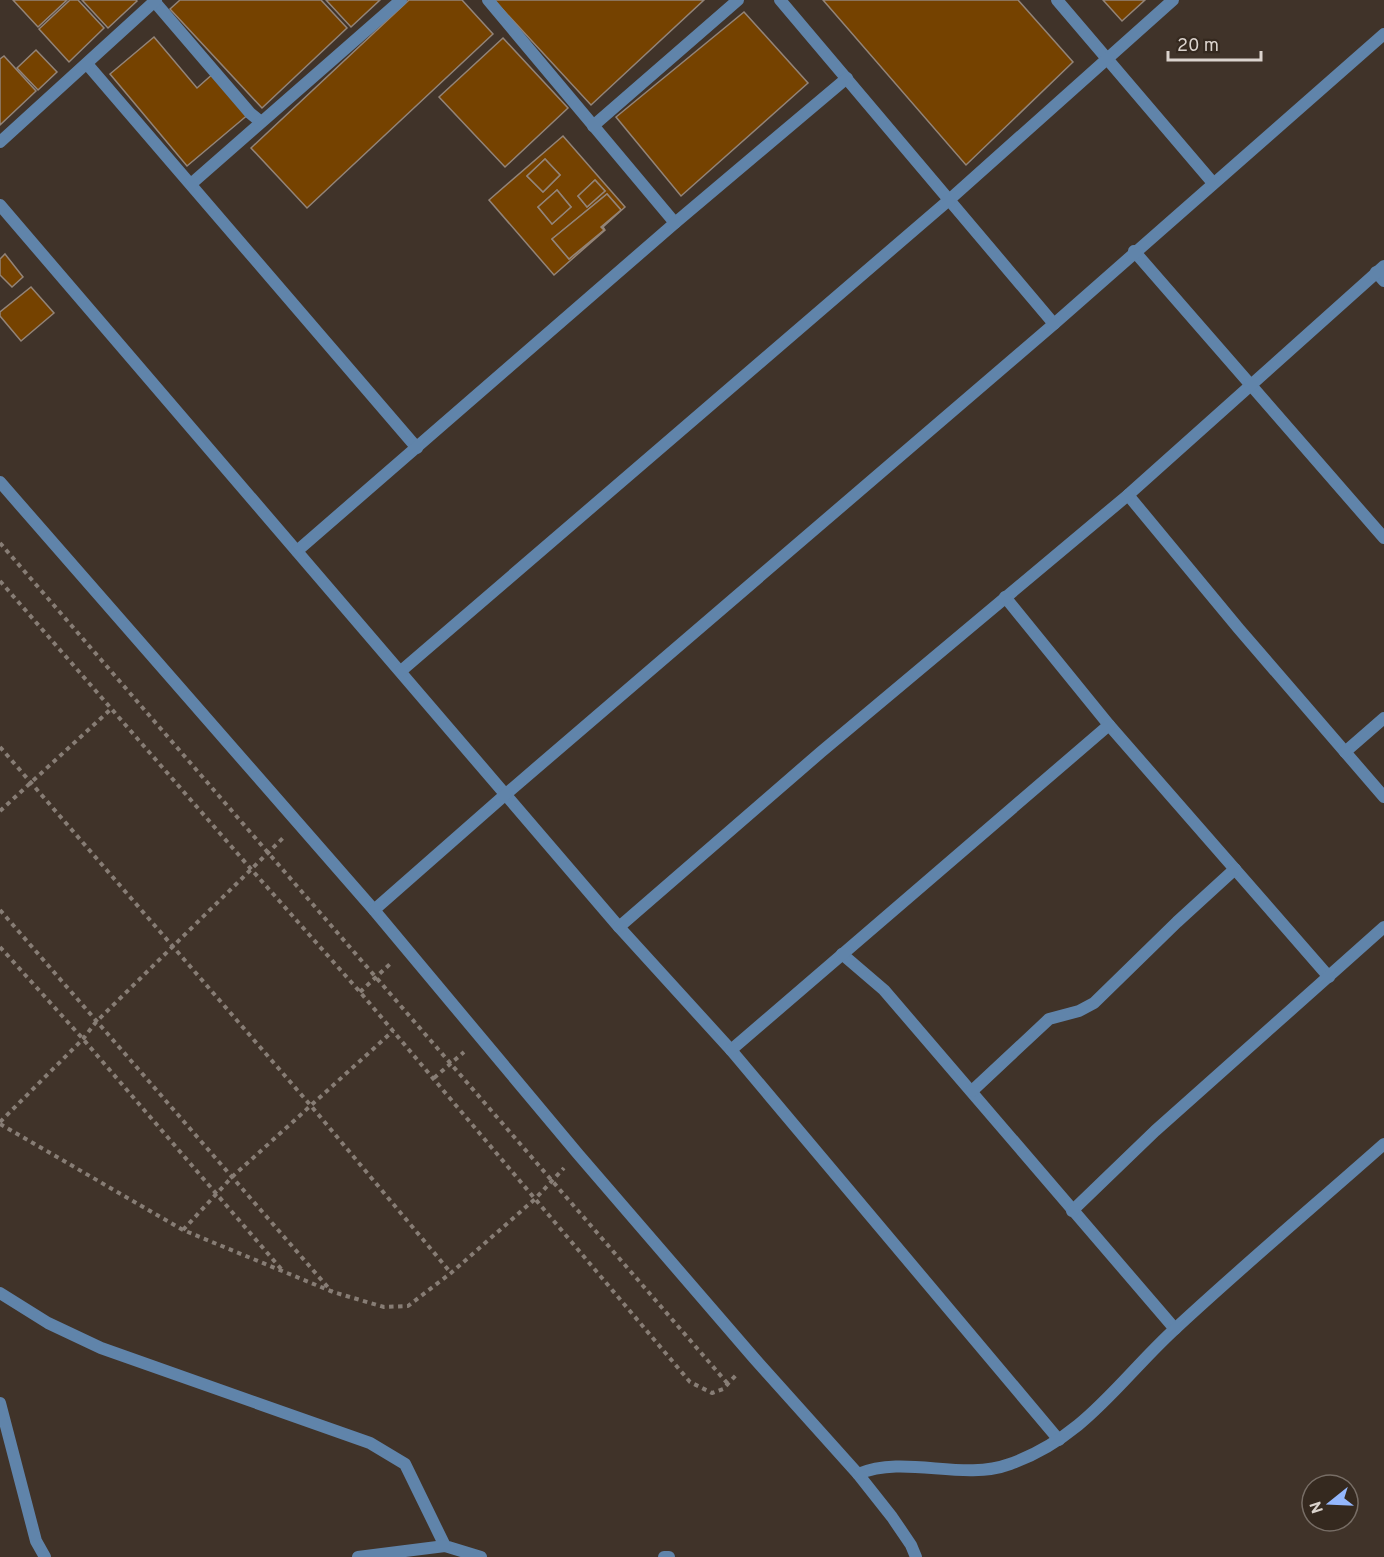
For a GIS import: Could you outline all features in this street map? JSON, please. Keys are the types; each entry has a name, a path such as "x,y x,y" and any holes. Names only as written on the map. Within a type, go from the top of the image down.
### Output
{"street":[{"path":"191,184 401,0"},
{"path":"488,0 675,223"},
{"path":"593,126 738,0"},
{"path":"780,0 1054,324"},
{"path":"1058,0 1213,183"},
{"path":"401,671 949,200 1173,0"},
{"path":"0,142 155,1 250,113 261,122"},
{"path":"374,910 1054,324 1134,251 1384,34"},
{"path":"87,64 417,448"},
{"path":"297,551 675,223 847,78"},
{"path":"0,205 620,927 731,1050 1059,1440"},
{"path":"1134,251 1384,538"},
{"path":"620,927 821,752 1128,495 1381,273"},
{"path":"0,482 374,910 578,1154 753,1358 858,1474 892,1517 911,1545 916,1557"},
{"path":"1128,495 1384,797"},
{"path":"1005,597 1109,725 1329,977"},
{"path":"1345,752 1384,718"},
{"path":"731,1050 1109,725"},
{"path":"972,1091 1049,1019 1079,1011 1094,1004 1177,922 1234,870"},
{"path":"1072,1210 1155,1131 1384,927"},
{"path":"842,954 884,990 1175,1329"},
{"path":"858,1474 873,1468 893,1467 984,1470 1009,1465 1059,1440 1090,1418 1175,1329 1384,1144"},
{"path":"0,1293 48,1323 123,1356 370,1443 405,1464 445,1546"},
{"path":"0,1404 36,1541 45,1557"},
{"path":"358,1557 445,1546 481,1557"},
{"path":"664,1557 669,1557"}],"path":[{"path":"0,543 728,1384"},
{"path":"0,581 434,1078 690,1383 712,1394 723,1389 753,1358"},
{"path":"0,811 111,709"},
{"path":"0,747 174,946 451,1273"},
{"path":"298,823 96,1022 83,1039 0,1123 183,1230 333,1292 384,1306 408,1306 451,1273 535,1199 578,1154"},
{"path":"0,910 333,1292"},
{"path":"0,947 83,1039 284,1272"},
{"path":"360,992 405,948"},
{"path":"183,1230 232,1177 312,1107 393,1031"},
{"path":"434,1078 481,1037"}],"building":[{"path":"13,0 67,0 38,27"},
{"path":"70,0 78,0 104,28 69,62 39,29"},
{"path":"82,0 136,0 137,1 108,28"},
{"path":"180,0 321,0 347,28 262,108 170,9"},
{"path":"326,0 380,0 351,27"},
{"path":"409,0 462,0 493,34 307,208 251,148"},
{"path":"494,0 704,0 591,105"},
{"path":"823,0 1018,0 1073,62 966,165"},
{"path":"1103,0 1145,0 1122,21"},
{"path":"744,12 808,83 681,196 616,117"},
{"path":"154,37 197,88 215,72 250,113 187,166 110,74"},
{"path":"503,38 568,108 505,167 439,97"},
{"path":"36,50 57,72 38,90 17,68"},
{"path":"4,56 36,91 0,125 0,59"},
{"path":"563,136 625,207 603,227 605,230 554,275 489,200","holes":["545,159 560,175 543,192 527,176","595,180 605,191 587,207 578,196","557,190 571,207 552,224 538,207","607,194 621,210 601,227 604,230 569,259 552,239"]},
{"path":"545,159 560,175 543,192 527,176"},
{"path":"595,180 605,191 587,207 578,196"},
{"path":"557,190 571,207 552,224 538,207"},
{"path":"607,194 621,210 601,227 604,230 569,259 552,239"},
{"path":"5,254 23,277 12,287 0,275 0,259"},
{"path":"31,287 54,313 21,341 0,316 0,312"}]}
